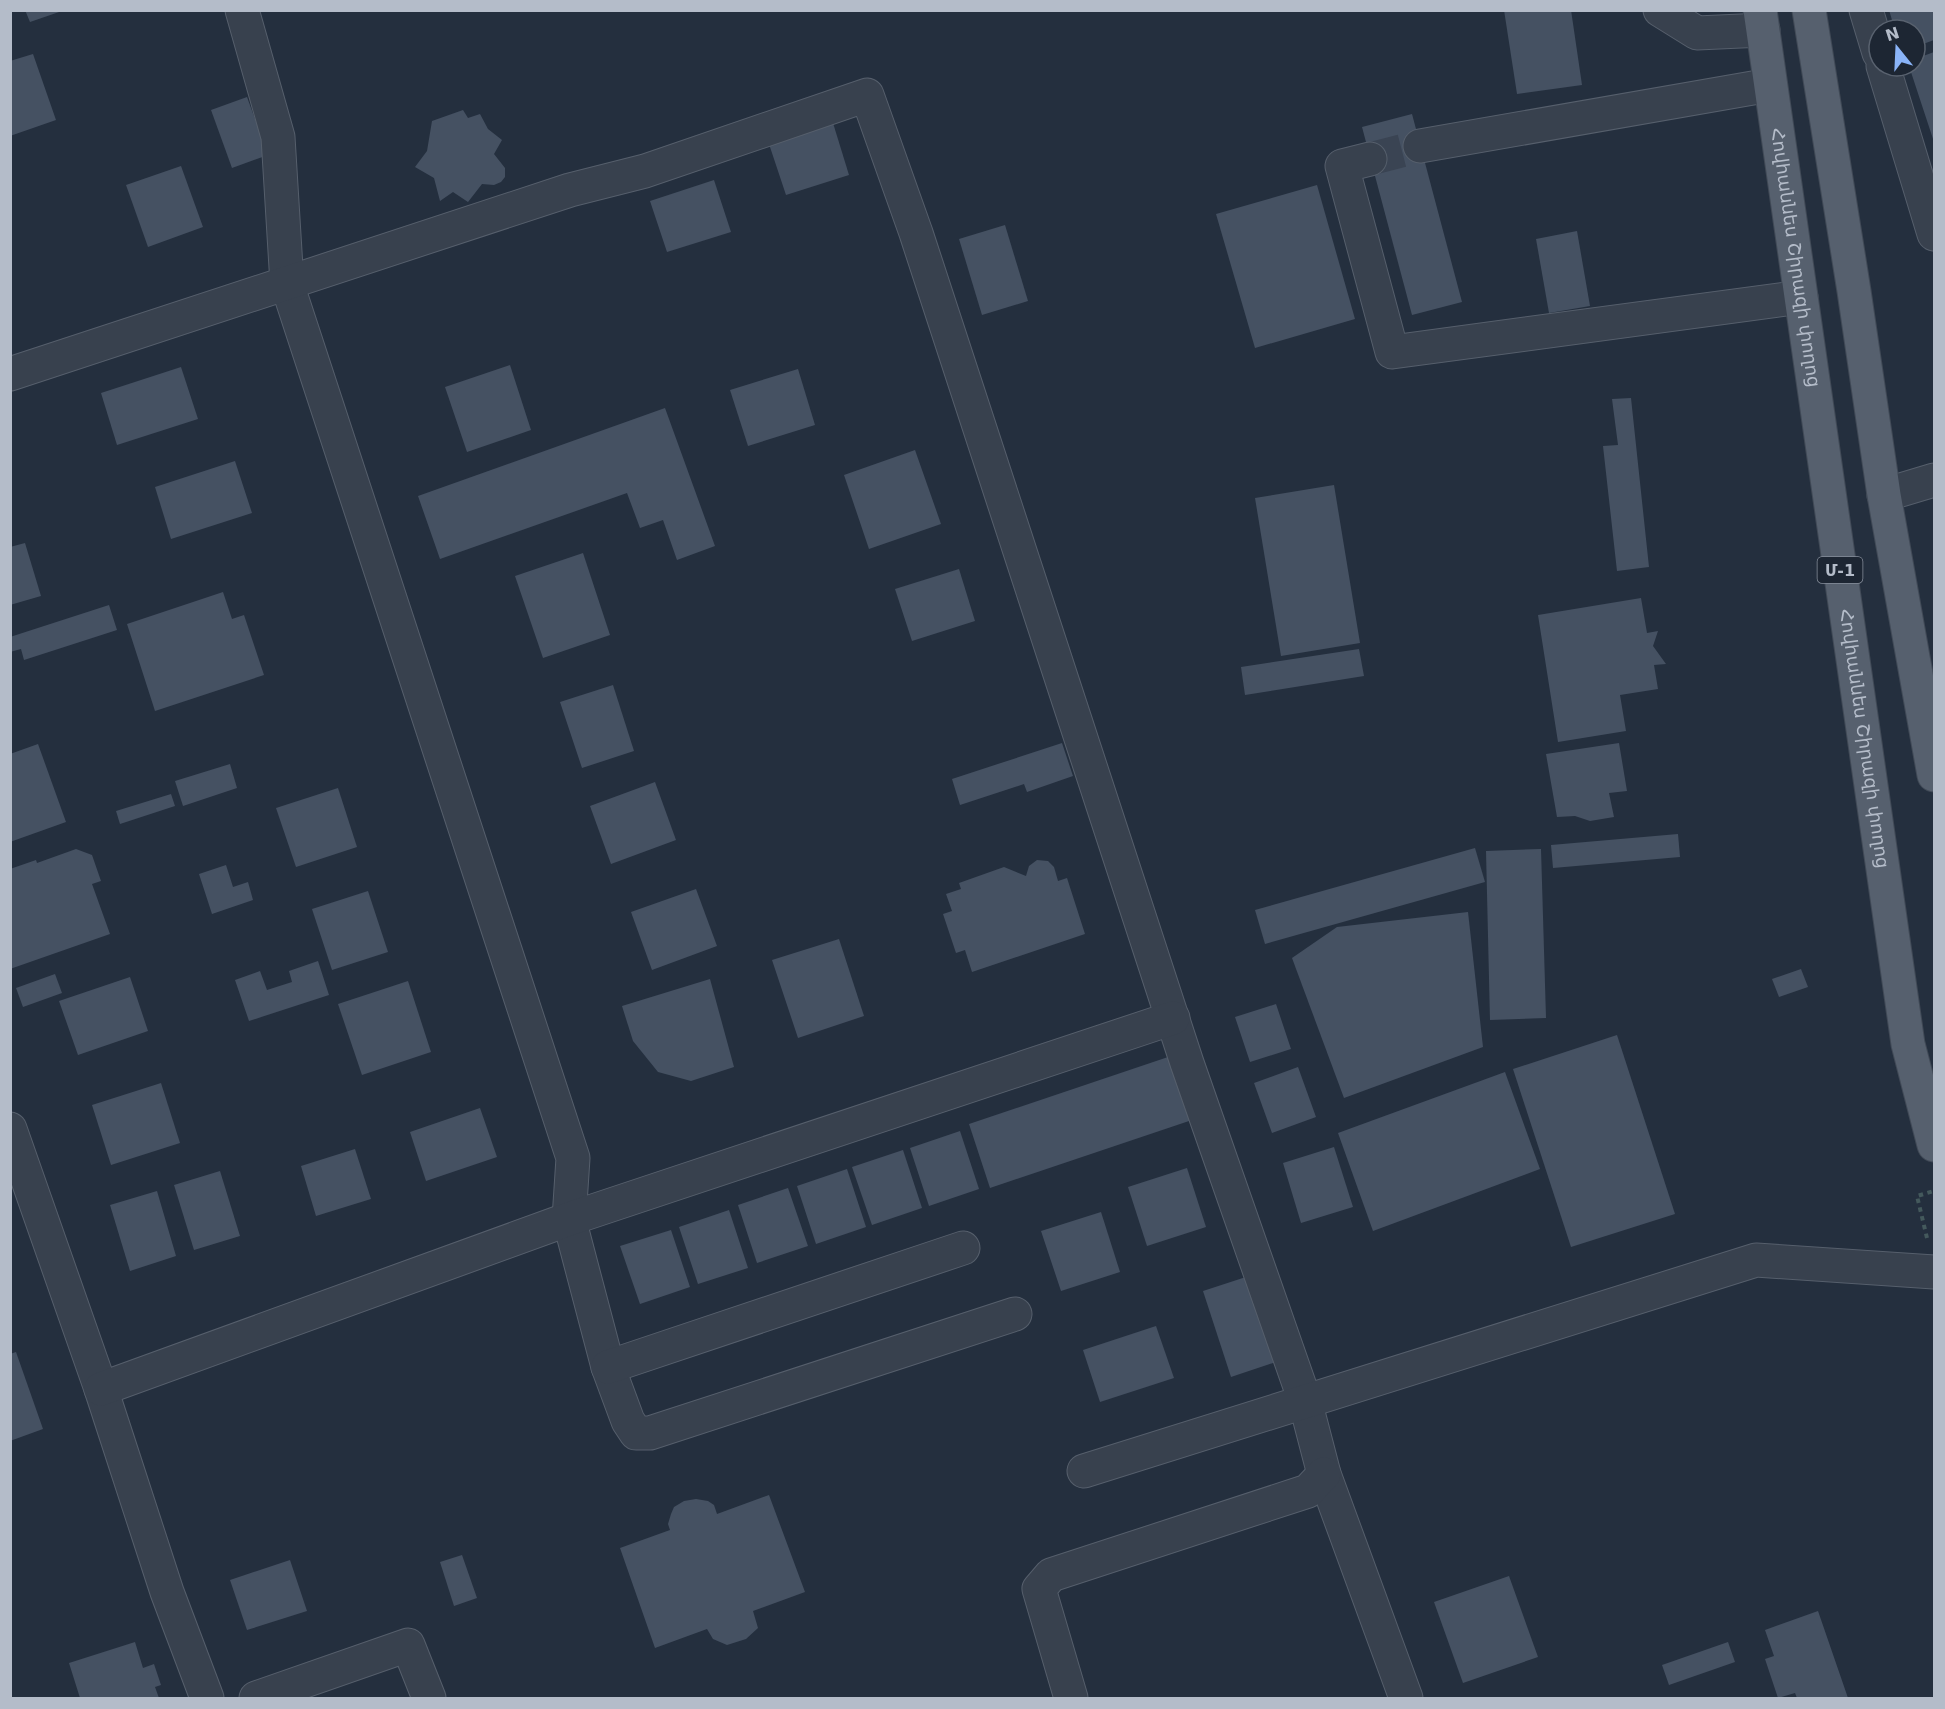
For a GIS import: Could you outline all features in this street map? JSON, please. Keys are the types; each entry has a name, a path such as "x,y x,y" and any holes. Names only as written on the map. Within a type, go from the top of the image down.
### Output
{"main road":[{"path":"1809,10 1884,495 1935,775"},
{"name":"Հովհաննես Շիրազի փողոց","path":"1761,20 1908,1044 1935,1145"}],"street":[{"path":"242,10 278,137 287,284 573,1158 569,1219 608,1367 628,1421 636,1433 650,1433 1015,1314"},
{"path":"1660,10 1697,33 1761,20"},
{"path":"1887,78 1935,234"},
{"path":"1420,146 1770,85"},
{"path":"10,374 570,190 645,171 867,94 916,233 1186,1063 1305,1401 1324,1474 1406,1698"},
{"path":"1370,159 1342,166 1392,352 1801,297"},
{"path":"1884,495 1935,480"},
{"path":"101,1389 569,1219 1173,1018"},
{"path":"10,1130 101,1389 167,1592 207,1698"},
{"path":"608,1367 963,1248"},
{"path":"1083,1471 1756,1260 1935,1272"},
{"path":"1071,1698 1039,1589 1051,1575 1308,1491 1324,1474"},
{"path":"256,1698 408,1645 429,1698"}],"path":[{"path":"1927,1239 1917,1196 1935,1191"}],"building":[{"path":"25,10 62,10 62,11 30,22"},
{"path":"1504,10 1571,10 1582,85 1517,94"},
{"path":"1889,10 1934,10 1934,40 1927,43 1927,18 1891,18"},
{"path":"1934,52 1934,142 1913,78 1927,78 1927,55"},
{"path":"33,54 56,120 10,136 10,61"},
{"path":"247,97 268,155 232,168 211,110"},
{"path":"463,110 468,118 480,114 488,129 502,140 494,154 505,168 505,177 494,185 482,184 468,202 453,192 440,201 434,178 415,167 427,151 432,121"},
{"path":"1412,114 1462,302 1412,315 1362,127"},
{"path":"833,123 849,175 786,195 769,144"},
{"path":"181,166 203,227 148,247 126,185"},
{"path":"714,180 731,232 667,252 650,201"},
{"path":"1317,185 1355,319 1255,348 1216,214"},
{"path":"1005,225 1028,301 982,315 959,239"},
{"path":"1577,231 1590,306 1549,313 1536,239"},
{"path":"510,365 531,430 467,452 445,387"},
{"path":"181,367 198,419 117,445 101,393"},
{"path":"798,369 815,425 748,446 730,390"},
{"path":"1631,398 1649,567 1617,571 1603,446 1618,445 1612,399"},
{"path":"665,408 715,546 677,560 663,520 640,528 627,493 440,559 418,496"},
{"path":"915,450 941,524 869,549 844,475"},
{"path":"235,461 252,513 171,539 155,487"},
{"path":"1334,485 1360,643 1281,656 1255,498"},
{"path":"25,543 41,596 10,605 10,547"},
{"path":"583,553 610,635 543,658 515,576"},
{"path":"959,569 975,621 912,641 895,589"},
{"path":"223,592 232,619 244,615 264,675 155,711 127,624"},
{"path":"1641,598 1647,633 1658,631 1653,646 1666,664 1654,665 1658,689 1620,695 1626,731 1558,742 1538,615"},
{"path":"109,605 117,630 24,660 21,649 10,652 10,637"},
{"path":"1359,649 1364,676 1245,695 1241,667"},
{"path":"613,685 634,751 582,768 560,702"},
{"path":"1062,743 1073,776 1027,792 1024,784 960,805 952,779"},
{"path":"1619,743 1627,791 1609,793 1614,817 1590,821 1575,816 1557,817 1546,754"},
{"path":"38,744 66,822 10,842 10,754"},
{"path":"230,764 237,788 183,806 175,781"},
{"path":"655,782 676,840 611,864 590,806"},
{"path":"338,788 357,847 296,867 276,808"},
{"path":"171,794 175,806 120,824 116,811"},
{"path":"1678,834 1680,857 1553,868 1551,845"},
{"path":"1475,848 1485,882 1265,944 1255,910"},
{"path":"76,849 92,855 101,881 92,884 110,934 10,969 10,869 36,860 37,863"},
{"path":"1541,849 1546,1018 1490,1020 1486,851"},
{"path":"1037,860 1048,861 1054,867 1058,881 1067,878 1085,934 972,972 965,950 956,953 943,914 952,911 946,894 961,889 959,883 1004,867 1026,876 1029,866"},
{"path":"226,865 233,887 248,882 253,900 212,914 199,874"},
{"path":"696,889 717,946 652,970 631,912"},
{"path":"368,891 388,952 332,970 312,909"},
{"path":"1468,912 1483,1047 1344,1098 1292,958 1337,927"},
{"path":"839,939 864,1016 798,1038 772,960"},
{"path":"318,961 329,995 249,1021 235,980 260,971 267,990 292,982 289,971"},
{"path":"1801,969 1808,987 1779,997 1772,979"},
{"path":"55,974 62,993 23,1007 16,988"},
{"path":"130,977 148,1031 78,1055 59,1001"},
{"path":"710,979 734,1067 691,1081 658,1072 633,1041 622,1006"},
{"path":"408,981 431,1052 362,1075 338,1004"},
{"path":"1276,1004 1291,1049 1250,1062 1235,1017"},
{"path":"1617,1035 1675,1214 1571,1247 1513,1069"},
{"path":"1171,1056 1192,1120 990,1188 969,1124"},
{"path":"1298,1067 1316,1117 1272,1133 1254,1083"},
{"path":"1505,1072 1540,1169 1373,1231 1338,1133"},
{"path":"161,1083 180,1143 111,1165 92,1105"},
{"path":"480,1108 497,1157 426,1181 410,1132"},
{"path":"960,1131 979,1189 929,1206 910,1148"},
{"path":"1334,1147 1353,1207 1301,1223 1283,1163"},
{"path":"355,1149 371,1199 316,1216 301,1166"},
{"path":"903,1150 922,1208 872,1225 852,1167"},
{"path":"1187,1168 1206,1227 1147,1246 1128,1187"},
{"path":"847,1169 866,1227 816,1244 797,1186"},
{"path":"220,1171 240,1236 194,1250 174,1185"},
{"path":"788,1188 808,1246 757,1263 738,1205"},
{"path":"157,1191 176,1256 130,1271 110,1205"},
{"path":"729,1210 748,1268 698,1284 679,1227"},
{"path":"1101,1212 1120,1272 1061,1291 1041,1231"},
{"path":"671,1230 690,1287 640,1304 620,1246"},
{"path":"1252,1275 1279,1361 1231,1377 1203,1291"},
{"path":"1156,1326 1174,1378 1100,1402 1083,1350"},
{"path":"16,1352 43,1429 10,1441 10,1354"},
{"path":"769,1495 805,1592 753,1611 758,1628 746,1639 727,1645 713,1639 707,1629 655,1648 620,1548 670,1530 668,1524 674,1507 684,1501 696,1499 708,1501 714,1505 717,1514"},
{"path":"462,1555 477,1598 454,1606 440,1562"},
{"path":"290,1560 307,1611 247,1630 230,1580"},
{"path":"1509,1576 1538,1657 1463,1683 1434,1602"},
{"path":"1818,1611 1848,1698 1797,1698 1795,1693 1778,1698 1765,1659 1774,1656 1765,1630"},
{"path":"135,1642 143,1668 154,1664 161,1685 155,1687 159,1698 80,1698 69,1663"},
{"path":"1728,1642 1735,1662 1669,1685 1662,1665"}],"tunnel":[{"path":"1370,159 1420,146"}]}
